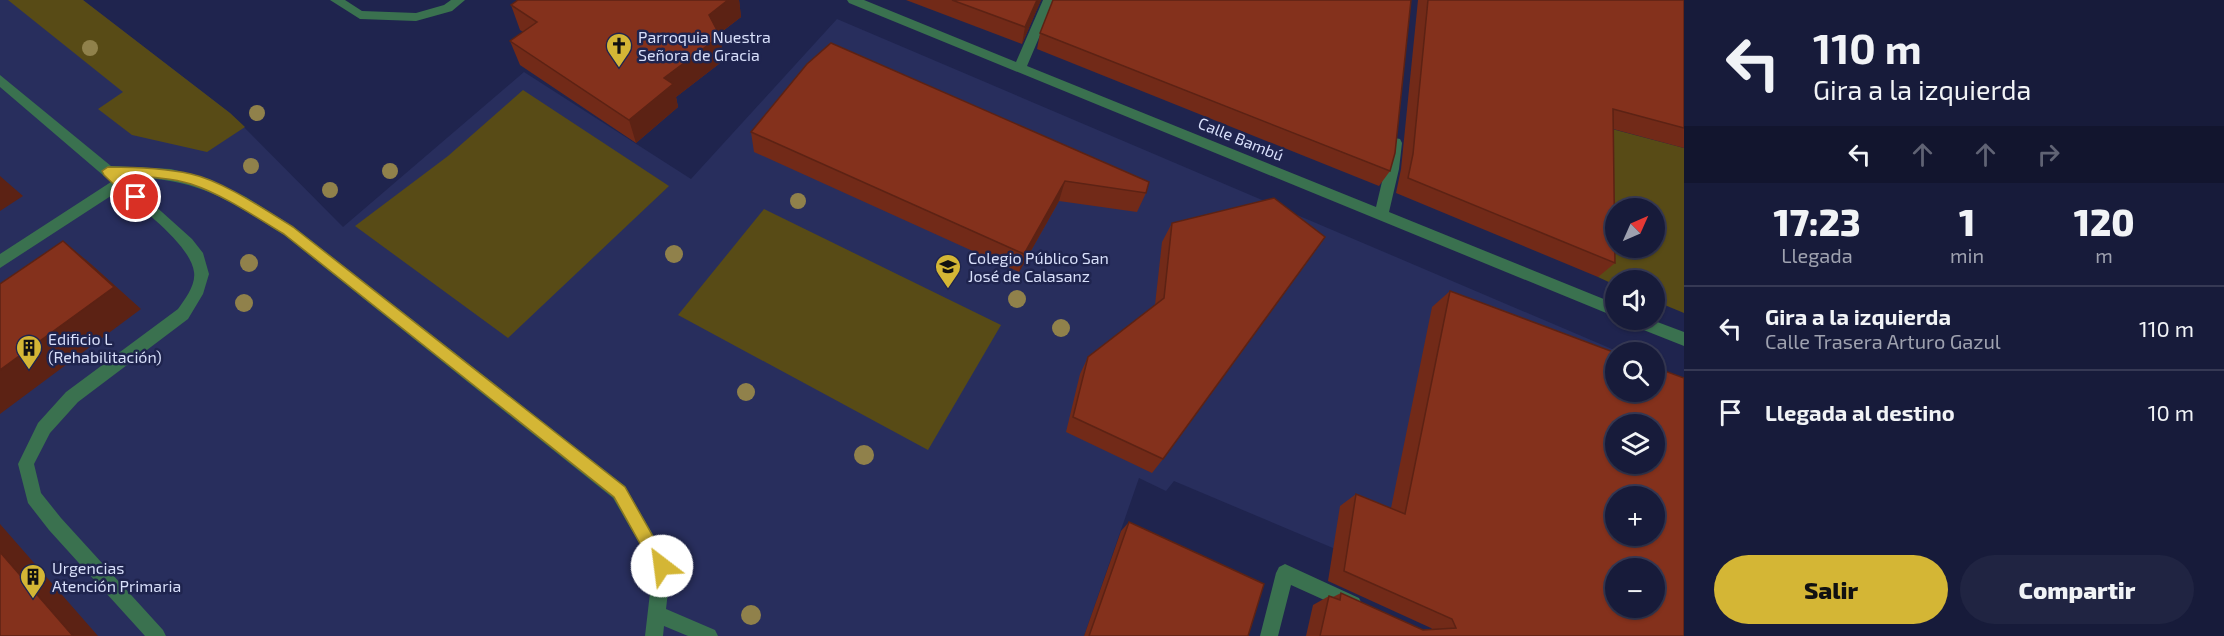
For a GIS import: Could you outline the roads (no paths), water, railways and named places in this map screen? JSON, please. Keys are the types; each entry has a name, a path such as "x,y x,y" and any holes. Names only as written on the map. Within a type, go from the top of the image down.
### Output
{"street":[{"path":"336,0 360,15 416,17 448,8 459,0"},
{"name":"Calle Bambú","path":"853,0 1605,307"},
{"path":"1020,68 1049,0"},
{"path":"0,80 108,171 188,243 198,257 202,274 196,294 183,314 72,397 44,428 26,464 34,497 55,524 158,636"},
{"path":"1381,216 1392,169 1396,135"},
{"path":"108,171 151,172 192,179 236,199 289,231 619,492 662,566 654,636"},
{"path":"0,262 120,183"},
{"path":"1661,330 1684,339"},
{"path":"1269,636 1286,573 1371,612"},
{"path":"657,614 709,636"}],"place":[{"name":"Parroquia Nuestra Señora de Gracia","path":"619,69"},
{"name":"Colegio Público San José de Calasanz","path":"948,290"},
{"name":"Edificio L (Rehabilitación)","path":"29,371"},
{"name":"Urgencias Atención Primaria","path":"33,600"}]}
